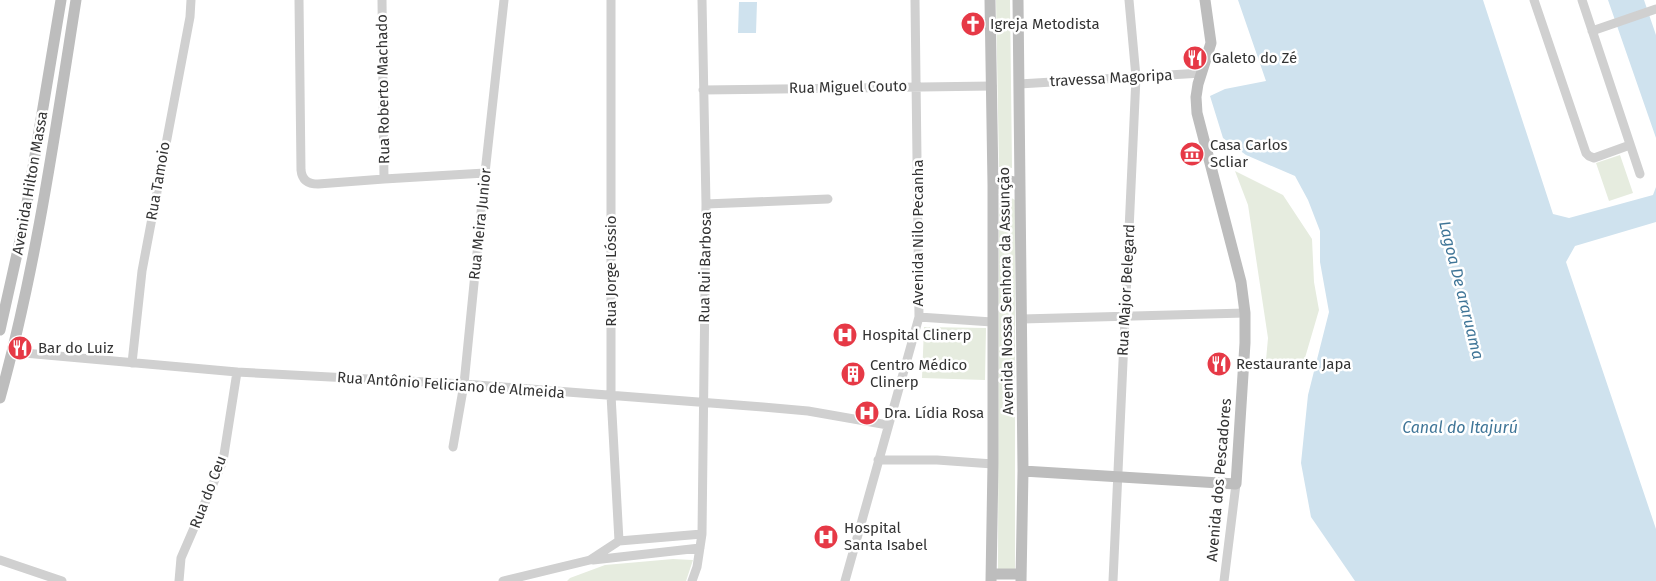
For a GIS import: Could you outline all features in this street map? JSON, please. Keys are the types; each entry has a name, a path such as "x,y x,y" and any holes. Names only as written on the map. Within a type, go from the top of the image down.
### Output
{"main road":[{"name":"Avenida Hilton Massa","path":"0,330 26,206 61,0"},
{"name":"Avenida Hilton Massa","path":"0,398 13,352 49,168 76,0"},
{"name":"Avenida Nossa Senhora da Assunção","path":"990,0 993,185 993,464"},
{"name":"Avenida Nossa Senhora da Assunção","path":"1018,0 1022,319 1021,577"},
{"name":"Avenida dos Pescadores","path":"1205,0 1211,43 1196,97 1197,113 1241,282 1245,313 1245,343 1236,484"},
{"path":"993,185 1005,180 1020,183"},
{"path":"26,206 41,208"},
{"path":"993,464 991,577 1021,577"},
{"path":"1022,470 1236,484"}],"street":[{"name":"Rua Tamoio","path":"132,363 142,271 192,0"},
{"path":"299,0 302,175 310,184 484,173"},
{"name":"Rua Roberto Machado","path":"382,0 384,179"},
{"name":"Rua Meira Junior","path":"454,447 464,384 484,173 504,0"},
{"name":"Rua Jorge Lóssio","path":"611,0 611,395 620,542"},
{"name":"Rua Rui Barbosa","path":"692,581 702,534 706,204 702,0"},
{"name":"Avenida Nilo Pecanha","path":"845,581 918,318 915,0"},
{"name":"Rua Major Belegard","path":"1113,581 1136,77 1129,0"},
{"path":"1534,0 1586,153 1594,158 1630,145"},
{"path":"1582,0 1640,174"},
{"path":"1592,31 1656,9"},
{"name":"travessa Magoripa","path":"1019,84 1202,73"},
{"name":"Rua Miguel Couto","path":"703,90 992,86"},
{"path":"706,204 828,198"},
{"path":"1022,319 1245,313"},
{"path":"918,318 992,322"},
{"name":"Rua Antônio Feliciano de Almeida","path":"13,352 237,372 464,384 808,411 888,425"},
{"name":"Rua do Ceu","path":"179,581 181,558 223,461 237,372"},
{"path":"878,460 937,460 993,464"},
{"name":"Avenida dos Pescadores","path":"1224,581 1236,484"},
{"path":"590,560 620,542 702,534"},
{"path":"502,581 590,560 700,548"},
{"path":"0,560 62,581"},
{"path":"544,581 546,571"}],"shaded area":[{"path":"996,0 1010,0 1012,168 999,167"},
{"path":"1620,155 1633,193 1609,201 1596,163"},
{"path":"1235,171 1283,195 1312,239 1314,282 1319,310 1302,368 1266,360 1268,338 1248,205"},
{"path":"1006,195 1015,200 1015,570 998,570 999,199"},
{"path":"924,327 986,328 985,380 922,378"},
{"path":"673,559 693,560 686,581 567,581 570,578 605,565"}],"water":[{"name":"Canal do Itajurú","path":"1238,0 1483,0 1553,214 1569,218 1653,195 1656,187 1656,222 1575,246 1566,262 1656,529 1656,581 1355,581 1311,517 1301,463 1308,395 1329,312 1320,262 1320,231 1308,200 1295,176 1246,155 1223,138 1210,96 1225,89 1266,81"},
{"path":"1608,0 1644,0 1656,35 1656,138"},
{"path":"739,2 757,2 756,33 738,33"}],"place":[{"name":"Igreja Metodista","path":"973,24"},
{"name":"Galeto do Zé","path":"1195,58"},
{"name":"Casa Carlos Scliar","path":"1192,154"},
{"name":"Hospital Clinerp","path":"845,335"},
{"name":"Bar do Luiz","path":"20,348"},
{"name":"Restaurante Japa","path":"1219,364"},
{"name":"Centro Médico Clinerp","path":"853,374"},
{"name":"Dra. Lídia Rosa","path":"867,413"},
{"name":"Hospital Santa Isabel","path":"826,537"}],"water label":[{"name":"Lagoa De araruama","path":"1462,290"}]}
